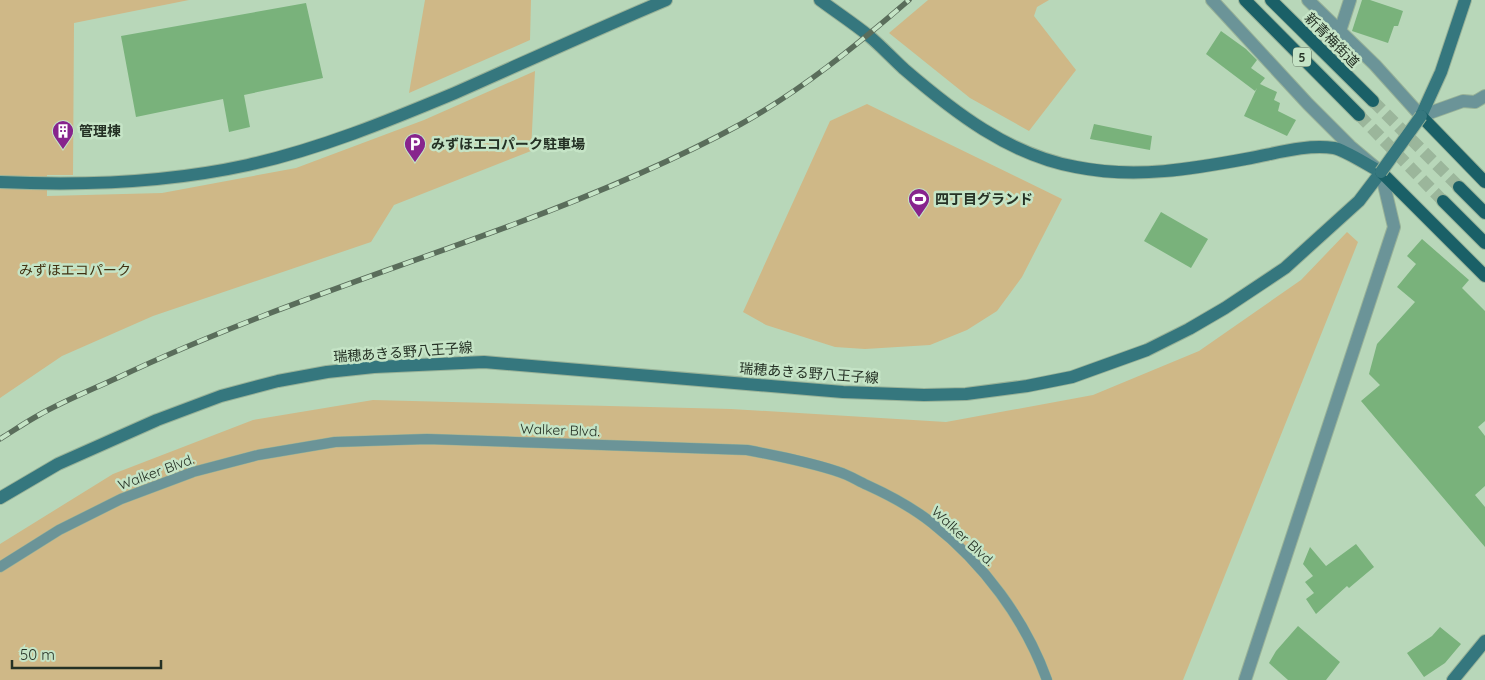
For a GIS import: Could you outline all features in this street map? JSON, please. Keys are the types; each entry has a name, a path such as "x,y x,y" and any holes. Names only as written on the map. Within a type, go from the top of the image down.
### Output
{"main road":[{"path":"0,182 68,185 162,179 248,165 294,153 336,140 418,108 666,0"},
{"path":"820,0 868,35 904,69 968,121 1014,146 1045,160 1105,172 1130,174 1156,173 1214,165 1312,147 1335,148 1381,172 1485,276"},
{"name":"5","path":"1245,0 1359,115"},
{"name":"新青梅街道","path":"1271,0 1372,101"},
{"name":"瑞穂あきる野八王子線","path":"0,498 58,464 157,420 221,396 278,381 327,372 374,367 484,362 843,392 924,395 975,393 1027,386 1072,377 1147,350 1225,308 1278,273 1359,201 1421,116 1441,72 1465,0"},
{"path":"1421,116 1485,182"},
{"path":"1459,186 1485,213"},
{"path":"1443,201 1485,243"},
{"path":"1453,680 1485,640"}],"street":[{"path":"1212,0 1308,104 1350,146 1381,172 1394,227 1246,680"},
{"path":"1308,0 1375,65 1421,116 1463,101 1475,102 1485,96"},
{"path":"1340,31 1350,0"}],"lane":[{"name":"Walker Blvd.","path":"0,567 59,530 121,499 184,475 258,455 335,442 427,439 747,450 796,460 841,473 887,494 932,523 968,556 998,589 1024,630 1047,680"}],"green space":[{"name":"みずほエコパーク","path":"0,0 189,0 74,23 73,175 47,175 47,196 162,193 296,168 424,120 535,71 531,151 394,205 371,242 153,316 62,356 0,398"},
{"path":"425,0 531,0 530,40 409,93"},
{"path":"928,0 1049,0 1037,7 1034,16 1076,70 1029,131 970,98 889,33"},
{"name":"四丁目グランド","path":"867,104 1062,199 1022,277 997,311 967,330 930,345 865,349 835,347 766,325 743,312 830,121"},
{"path":"1347,232 1358,242 1183,680 0,680 0,544 113,474 253,420 373,400 731,409 946,422 1093,395 1199,351 1301,280"}],"building":[{"path":"1362,0 1370,0 1403,11 1398,26 1394,26 1388,43 1352,31"},
{"path":"306,3 323,78 244,95 250,127 229,132 223,99 136,117 121,36"},
{"path":"1221,31 1246,49 1257,60 1251,68 1265,78 1260,84 1277,92 1274,100 1280,103 1278,111 1296,120 1287,136 1244,116 1257,88 1255,91 1206,54"},
{"path":"1094,124 1152,136 1150,150 1090,139"},
{"path":"1161,212 1208,239 1191,268 1144,241"},
{"path":"1422,239 1469,280 1462,288 1485,311 1485,421 1478,427 1485,436 1485,486 1475,495 1485,507 1485,547 1361,401 1380,385 1369,374 1377,344 1415,302 1397,287 1416,264 1407,256"},
{"path":"1356,544 1374,567 1349,588 1347,586 1316,614 1306,599 1314,593 1305,582 1313,576 1303,564 1310,547 1326,566"},
{"path":"1298,626 1340,662 1326,680 1288,680 1269,663 1276,651"},
{"path":"1440,627 1461,644 1445,663 1424,677 1407,653 1432,636"}],"tunnel":[{"path":"1373,101 1459,187"},
{"path":"1359,115 1443,201"}],"railway":[{"path":"0,439 58,405 214,335 541,214 628,179 685,153 741,124 786,97 849,50 909,0"}],"place":[{"name":"管理棟","path":"63,150"},
{"name":"みずほエコパーク駐車場","path":"415,163"},
{"name":"四丁目グランド","path":"919,218"}]}
